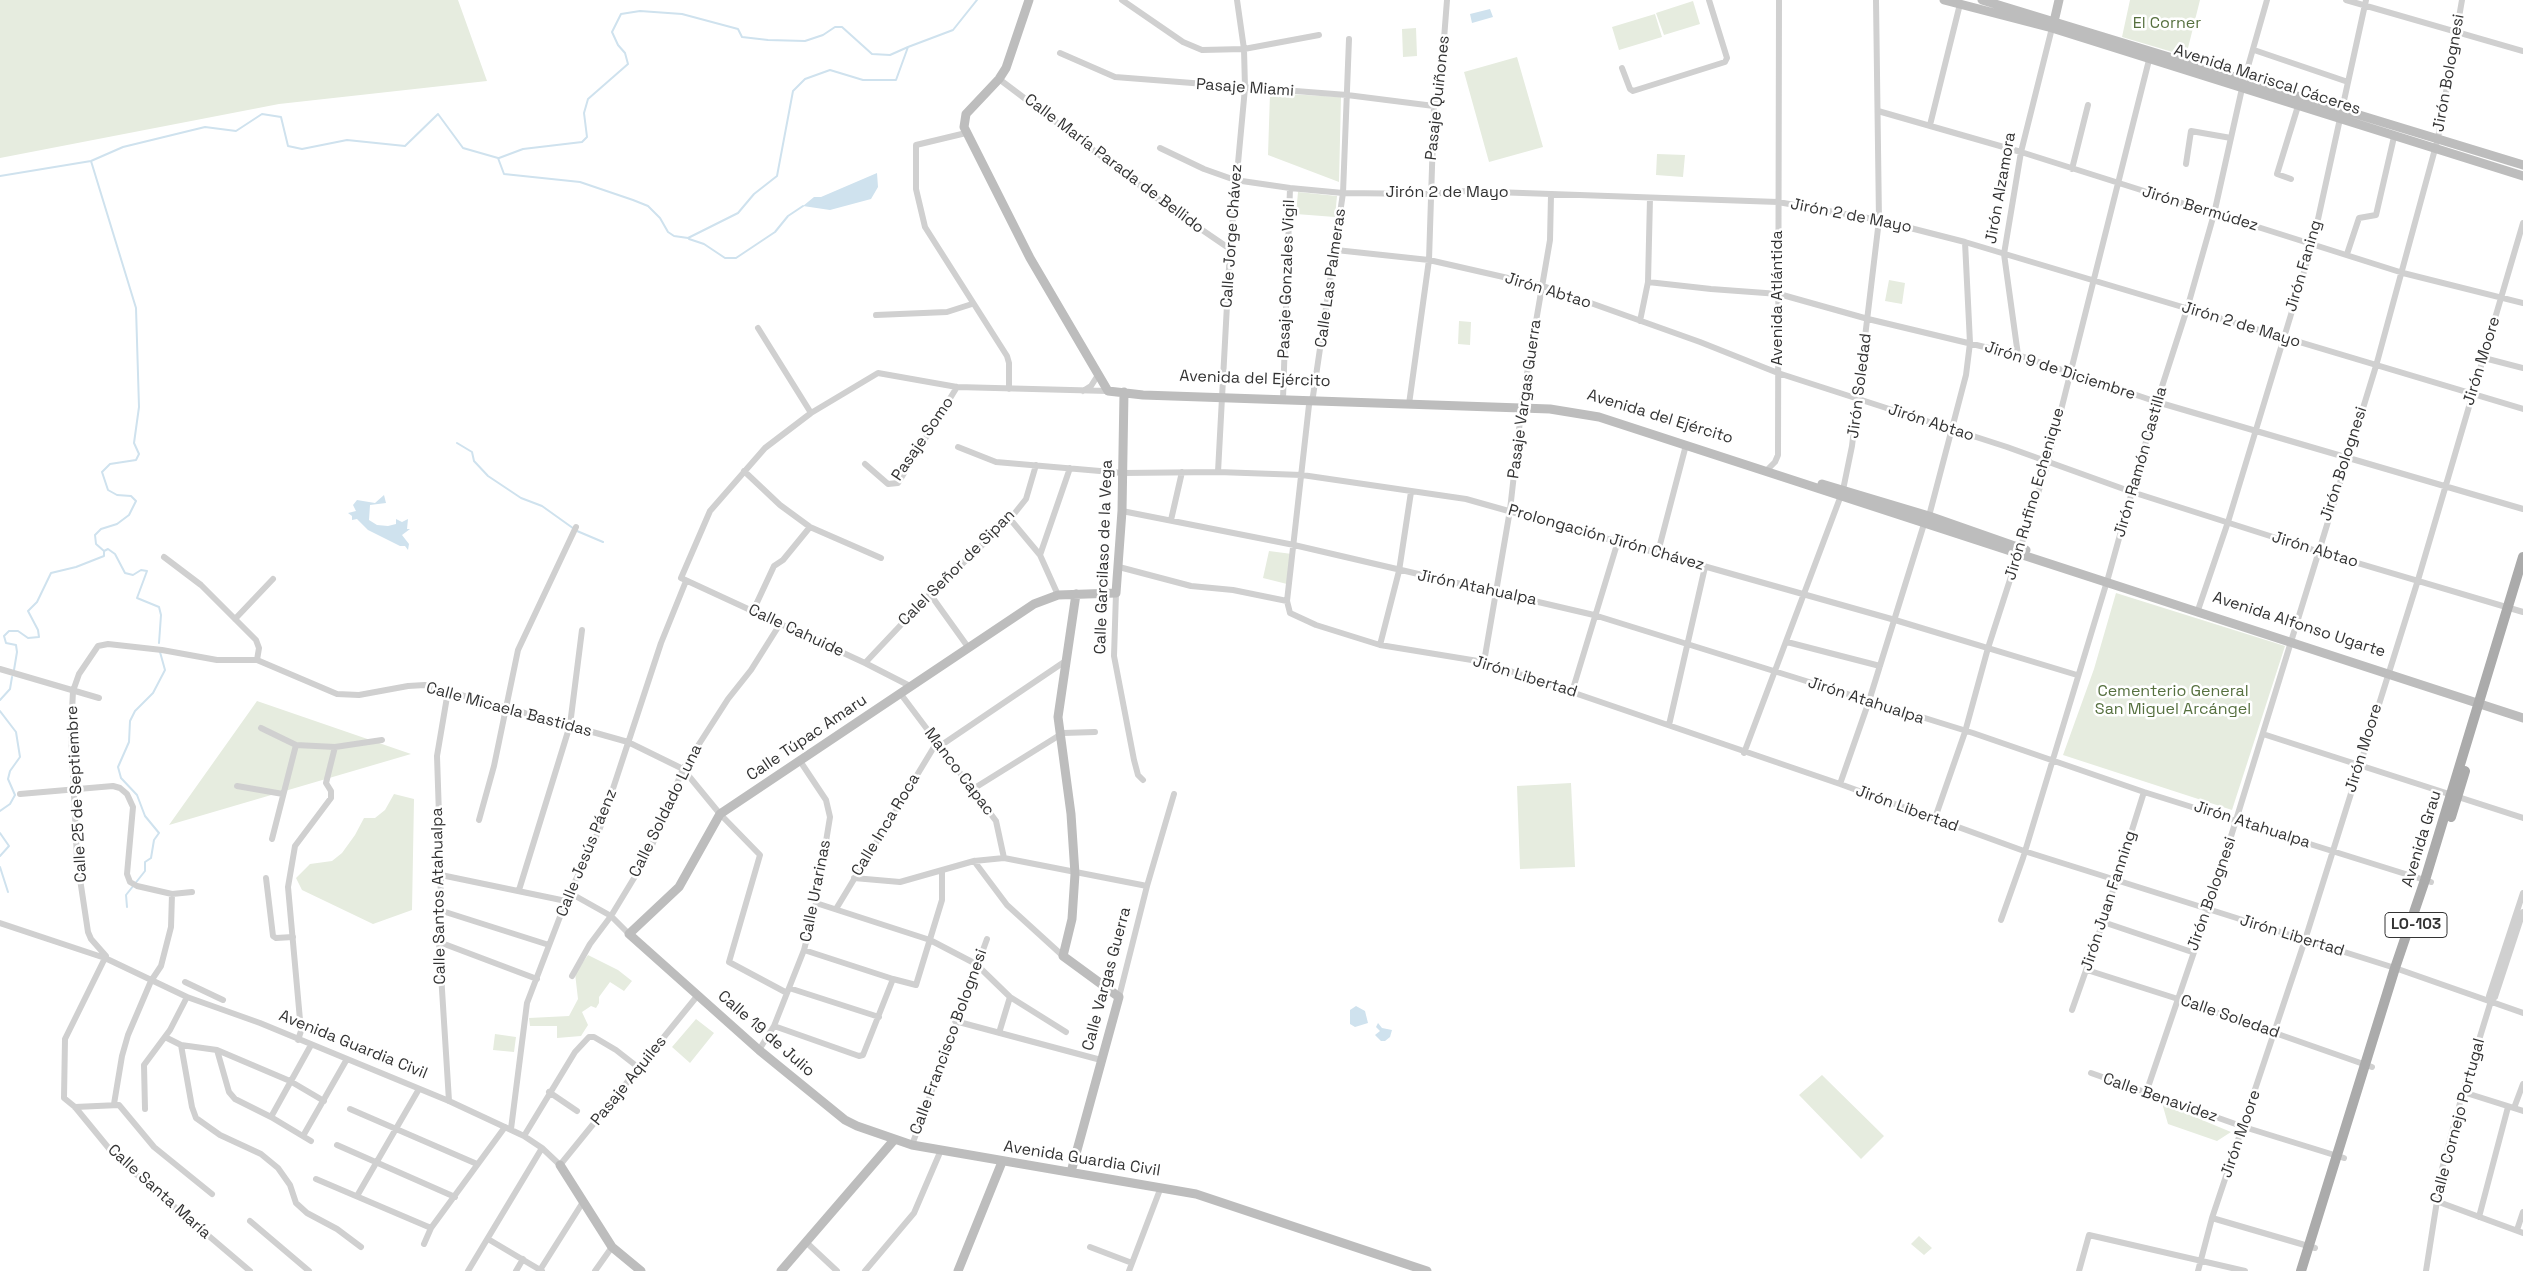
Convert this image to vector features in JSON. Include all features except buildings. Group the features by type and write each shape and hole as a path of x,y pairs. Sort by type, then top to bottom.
{"main road":[{"path":"1029,0 1011,55 999,79 964,117 966,133 1030,258 1108,391"},
{"name":"Avenida Mariscal Cáceres","path":"1944,0 2053,25"},
{"name":"Avenida Mariscal Cáceres","path":"1982,0 2053,25 2244,84 2342,109 2523,165"},
{"name":"Jirón Alzamora","path":"2053,25 2059,0"},
{"name":"Avenida Mariscal Cáceres","path":"2244,84 2298,106 2434,150 2523,176"},
{"name":"Avenida del Ejército","path":"1108,391 1588,409 2107,581"},
{"name":"Calle Garcilaso de la Vega","path":"1116,593 1122,511 1124,392"},
{"name":"Avenida del Ejército","path":"1521,406 1580,413 1686,445 1700,447"},
{"name":"Avenida Grau","path":"2515,610 2523,557"},
{"name":"Avenida Grau","path":"2307,1271 2312,1247 2398,969 2428,881 2482,704 2515,610 2523,578"},
{"name":"Avenida Alfonso Ugarte","path":"2107,581 2388,672 2468,695 2482,704 2523,718"},
{"name":"Calle Túpac Amaru","path":"720,814 1034,604 1058,595 1116,593"},
{"path":"1076,594 1058,717 1071,814 1075,874 1072,919 1063,956 1119,997"},
{"path":"629,934 679,887 720,814"},
{"name":"Calle 19 de Julio","path":"629,934 760,1050 845,1120 894,1140"},
{"name":"Calle Vargas Guerra","path":"1071,1172 1119,997"},
{"path":"782,1271 894,1140"},
{"name":"Avenida Guardia Civil","path":"894,1140 1002,1162 1161,1187 1214,1199 1426,1271"},
{"path":"958,1271 1002,1162"},
{"name":"Avenida Guardia Civil","path":"560,1165 612,1247 641,1271"},
{"name":"Avenida Grau","path":"2301,1271 2312,1247"}],"street":[{"name":"Calle Jorge Chávez","path":"1218,472 1230,249 1245,88 1244,49 1237,0"},
{"name":"Pasaje Quiñones","path":"1409,402 1429,260 1434,106 1442,65 1447,0"},
{"path":"1622,68 1630,89 1633,91 1725,62 1727,58 1709,0"},
{"name":"Avenida Atlántida","path":"1768,469 1778,455 1779,0"},
{"name":"Jirón Soledad","path":"1744,753 1788,642 1841,493 1852,446 1879,220 1876,0"},
{"name":"Jirón Ramón Castilla","path":"2001,920 2052,762 2107,581 2157,402 2187,308 2214,214 2244,84 2267,0"},
{"path":"2346,0 2365,3 2523,50"},
{"name":"Jirón Bolognesi","path":"2146,1093 2192,952 2208,911 2292,641 2317,551 2376,366 2438,138 2462,0"},
{"path":"1124,1 1191,47 1202,50 1244,49 1319,35"},
{"name":"Jirón Faning","path":"2198,611 2228,522 2254,431 2313,242 2365,3"},
{"path":"1930,125 1960,4"},
{"name":"Jirón Alzamora","path":"2018,355 2004,254 2021,152 2053,25"},
{"name":"Calle Las Palmeras","path":"1287,601 1312,398 1336,250 1343,193 1349,38"},
{"path":"2254,50 2348,82"},
{"name":"Pasaje Miami","path":"1060,54 1115,77 1347,95 1434,106"},
{"name":"Jirón Rufino Echenique","path":"1935,818 1964,732 1988,648 2048,462 2150,54"},
{"name":"Calle María Parada de Bellido","path":"999,79 1170,208 1230,249"},
{"path":"2072,169 2088,105"},
{"path":"2291,179 2277,174 2298,106"},
{"name":"Jirón Bermúdez","path":"1878,111 2021,152 2116,184 2313,242 2403,272 2523,303"},
{"path":"2186,164 2191,131 2231,138"},
{"path":"966,133 916,145 916,180 925,227 972,304 1007,356 1010,363 1009,389"},
{"path":"2347,254 2359,218 2376,215 2394,137"},
{"name":"Jirón 2 de Mayo","path":"1160,148 1204,169 1235,180 1290,188 1343,193 1430,194 1466,191 1778,202 1879,220 1965,242 2523,410"},
{"name":"Pasaje Gonzales Vigil","path":"1283,397 1290,188"},
{"name":"Pasaje Vargas Guerra","path":"1484,662 1510,510 1521,406 1550,240 1551,195"},
{"path":"1640,320 1648,282 1650,198"},
{"name":"Jirón Moore","path":"2198,1271 2212,1218 2306,940 2418,580 2444,486 2523,223"},
{"path":"1840,784 1869,702 1927,520 1966,375 1970,343 1965,242"},
{"name":"Jirón Abtao","path":"1336,250 1429,260 1543,286 1640,320 1778,373 2048,462 2132,492 2317,551 2515,610"},
{"name":"Jirón 9 de Diciembre","path":"1648,282 1711,290 1779,294 2018,355 2157,402 2523,509"},
{"path":"876,315 947,312 972,304"},
{"path":"758,328 811,413"},
{"path":"2484,358 2523,368"},
{"name":"Calle Jesús Páenz","path":"508,1128 527,1003 566,901 600,828 661,643 710,511 765,448 811,413 878,373 957,387 1108,391"},
{"path":"1082,391 1091,386 1098,375"},
{"name":"Pasaje Somo","path":"865,464 888,484 898,483 957,387"},
{"path":"1658,552 1686,445"},
{"name":"Prolongación Jirón Chávez","path":"958,447 996,462 1123,473 1218,472 1302,475 1466,499 1895,620 2077,675"},
{"name":"Calel Señor de Sipan","path":"866,663 930,594 1010,519 1026,498 1036,465"},
{"path":"1040,555 1070,468"},
{"path":"744,471 791,514 810,526 881,558"},
{"path":"1171,520 1182,472"},
{"path":"1380,645 1399,571 1411,492"},
{"name":"Jirón Atahualpa","path":"1122,511 1294,545 1594,615 1964,732 2144,792 2237,819 2428,881"},
{"path":"1010,519 1040,555 1058,595"},
{"path":"753,611 774,566 810,526"},
{"path":"479,820 518,650 576,527"},
{"path":"1572,692 1618,541"},
{"path":"164,557 201,585 256,640 258,648 257,660"},
{"path":"1119,567 1191,586 1287,601"},
{"path":"1669,725 1704,567"},
{"path":"235,619 273,579"},
{"name":"Calle Cahuide","path":"684,580 866,663 910,686"},
{"name":"Calle Garcilaso de la Vega","path":"1116,593 1114,656 1134,760 1138,775 1143,780"},
{"path":"930,594 968,648"},
{"name":"Jirón Libertad","path":"1287,601 1290,613 1316,625 1380,645 1484,662 1669,725 1744,753 1840,784 2024,851 2116,882 2398,969 2523,1013"},
{"name":"Calle Soldado Luna","path":"572,976 590,944 611,916 648,855 683,769 728,699 752,670 780,624"},
{"path":"519,890 570,725 582,630"},
{"path":"1788,642 1880,666"},
{"name":"Calle Micaela Bastidas","path":"98,646 108,644 162,650 217,660 257,660 337,694 359,695 408,686 426,685 628,742 683,769 720,814 760,855 729,962 788,990"},
{"name":"Calle 25 de Septiembre","path":"98,646 79,674 73,691 71,731 77,859 88,932 105,953 105,958"},
{"name":"Calle Inca Roca","path":"836,909 939,744 1068,659"},
{"path":"0,669 99,698"},
{"name":"Calle Santos Atahualpa","path":"448,691 437,756 441,874 438,942 449,1101"},
{"name":"Manco Capac","path":"900,693 996,821 1004,858"},
{"path":"261,728 296,744 335,747 382,740"},
{"path":"973,789 1060,735 1095,732"},
{"path":"2263,734 2455,794 2523,818"},
{"path":"272,839 296,744"},
{"path":"298,1040 301,1031 288,887 295,846 331,798 331,791 326,783 335,747"},
{"name":"Calle Urarinas","path":"760,1050 774,1026 804,950 816,903 830,817 826,800 800,761"},
{"path":"20,794 113,786 120,788 127,794 133,807 127,874 134,885 172,894 192,892"},
{"path":"237,786 284,794"},
{"name":"Jirón Juan Fanning","path":"2072,1010 2104,922 2144,792"},
{"name":"Calle Vargas Guerra","path":"1119,997 1147,886 1174,794"},
{"path":"854,878 900,882 942,872 974,861 1004,858 1075,874 1147,886"},
{"path":"974,861 1007,905 1063,956"},
{"path":"804,950 916,985 942,900 942,872"},
{"path":"441,874 566,901"},
{"path":"266,878 273,936 276,938 294,937"},
{"path":"570,893 611,916 629,934"},
{"name":"Calle Cornejo Portugal","path":"2426,1271 2436,1201 2463,1092 2491,1001 2489,996 2522,909 2523,893"},
{"path":"114,1104 122,1056 150,981 161,966 171,927 172,894"},
{"path":"816,903 930,940 976,964 1010,997 1066,1032"},
{"path":"439,910 549,945"},
{"path":"2104,922 2192,952"},
{"name":"Avenida Guardia Civil","path":"0,923 105,958 187,997 449,1101 524,1136 542,1148 560,1165"},
{"name":"Calle Francisco Bolognesi","path":"912,1145 955,1021 987,939"},
{"path":"438,942 537,979"},
{"path":"105,958 65,1039 64,1098 75,1107 114,1104 126,1111 154,1147 212,1194"},
{"name":"Calle Soledad","path":"2086,970 2276,1032 2369,1066"},
{"path":"774,1026 859,1056 865,1053 893,979"},
{"path":"185,982 223,1000"},
{"path":"788,990 879,1017"},
{"name":"Pasaje Aquiles","path":"560,1165 698,995"},
{"path":"145,1109 144,1065 165,1037 187,997"},
{"path":"999,1033 1010,997"},
{"path":"955,1021 1101,1060"},
{"path":"165,1037 181,1045 217,1050 290,1081 324,1100"},
{"path":"524,1136 575,1052 589,1037 594,1037 616,1050 639,1068"},
{"path":"181,1045 192,1107 196,1118 220,1135 266,1159 278,1168 290,1185 296,1203 307,1213 337,1229 361,1247"},
{"path":"271,1117 311,1045"},
{"path":"217,1050 229,1092 235,1099 271,1117 311,1141"},
{"path":"303,1136 347,1059"},
{"name":"Calle Benavidez","path":"2091,1073 2244,1127 2341,1157"},
{"path":"2479,1217 2511,1108 2523,1084"},
{"path":"357,1196 419,1089"},
{"path":"550,1092 577,1111"},
{"path":"2463,1092 2523,1111"},
{"name":"Calle Santa María","path":"75,1107 116,1157 250,1271"},
{"path":"350,1109 477,1164"},
{"path":"424,1244 431,1228 477,1164 508,1128"},
{"path":"337,1145 454,1197"},
{"path":"468,1271 542,1148"},
{"path":"865,1271 914,1213 941,1150"},
{"path":"316,1179 431,1228"},
{"path":"1128,1271 1161,1187"},
{"path":"2436,1201 2520,1232 2523,1212"},
{"path":"488,1239 541,1270 583,1202"},
{"path":"2212,1218 2312,1247"},
{"path":"250,1221 310,1271"},
{"path":"2079,1271 2089,1235 2245,1271"},
{"path":"807,1243 837,1271"},
{"path":"595,1271 612,1247"},
{"path":"1090,1247 1132,1263"},
{"path":"516,1271 524,1259"}],"green space":[{"path":"0,0 458,0 487,81 279,104 0,158"},
{"name":"El Corner","path":"2130,0 2200,0 2186,56 2122,37"},
{"path":"1693,1 1700,24 1664,35 1656,13"},
{"path":"1655,14 1662,37 1619,50 1612,27"},
{"path":"1416,28 1417,56 1403,57 1402,29"},
{"path":"1517,57 1543,147 1489,162 1464,72"},
{"path":"1270,93 1341,97 1339,182 1268,155"},
{"path":"1657,154 1685,155 1683,177 1656,175"},
{"path":"1298,192 1337,196 1335,217 1296,214"},
{"path":"1889,280 1905,283 1902,304 1885,301"},
{"path":"1459,321 1471,322 1470,345 1458,344"},
{"path":"1269,551 1292,554 1287,584 1263,578"},
{"name":"Cementerio General San Miguel Arcángel","path":"2116,593 2285,646 2232,810 2063,755 2094,669"},
{"path":"257,701 411,754 169,825"},
{"path":"1571,783 1575,867 1520,869 1517,786"},
{"path":"394,794 414,799 412,910 373,924 302,890 296,878 310,864 332,861 342,853 364,818 375,818 385,810"},
{"path":"588,955 618,970 632,981 624,991 610,982 599,997 599,1003 596,1008 591,1006 582,1012 588,1025 581,1036 557,1038 557,1026 530,1026 529,1018 569,1016 578,999 575,973"},
{"path":"696,1019 714,1033 690,1063 672,1047"},
{"path":"495,1034 516,1037 514,1052 493,1050"},
{"path":"1822,1075 1884,1136 1861,1159 1799,1095"},
{"path":"2162,1103 2231,1132 2217,1141 2168,1124"},
{"path":"1919,1236 1932,1248 1924,1255 1911,1244"}],"water":[{"path":"1490,9 1493,17 1472,23 1470,14"},
{"path":"877,173 878,187 871,199 830,210 803,206 814,197 821,197"},
{"path":"384,495 386,503 370,505 369,520 377,525 388,526 396,524 396,519 402,522 408,519 407,529 410,529 402,535 409,544 408,550 405,546 400,546 368,530 357,519 352,520 352,516 348,513 356,511 353,505 357,500 375,503"},
{"path":"1356,1006 1365,1011 1368,1023 1355,1027 1350,1024 1350,1010"},
{"path":"1378,1023 1382,1028 1392,1030 1390,1037 1385,1041 1381,1041 1375,1035 1380,1031 1376,1027"}],"waterway":[{"path":"0,176 91,161 123,147 205,127 236,131 262,114 281,117 288,146 302,149 347,140 405,146 438,114 463,148 498,158 504,174 580,182 633,200 648,206 660,218 668,232 674,236 688,238 738,213 754,194 777,176 793,91 805,79 830,70 863,80 896,80 908,47 953,30 977,0"},
{"path":"499,158 523,149 582,142 587,137 584,113 588,99 628,64 625,53 618,45 612,32 621,14 640,11 682,14 738,29 742,37 768,40 805,41 823,35 835,27 842,27 872,54 890,55 908,47"},
{"path":"14,670 17,652 16,645 6,643 4,636 9,631 18,631 28,638 39,637 38,630 28,611 37,602 51,573 76,567 104,556 104,551 96,544 95,535 101,529 117,524 129,515 136,501 131,496 117,495 108,490 102,472 110,464 136,460 139,454 134,443 139,407 136,308 91,161"},
{"path":"689,239 704,244 725,258 736,258 775,232 788,216 803,206"},
{"path":"457,443 472,452 474,461 488,476 521,498 542,506 577,531 603,542"},
{"path":"104,551 108,549 115,554 125,573 133,575 141,570 147,571 137,598 159,607 161,615 159,643"},
{"path":"127,907 126,895 145,871 145,862 151,858 154,840 159,833 145,816 137,795 121,778 118,767 129,742 130,721 135,711 153,693 165,670 160,652"},
{"path":"0,700 10,689 12,677"},
{"path":"0,711 16,732 20,757 10,771 8,779 15,795 10,804 0,811"},
{"path":"0,833 9,846 0,856"},
{"path":"0,867 8,892"}]}
